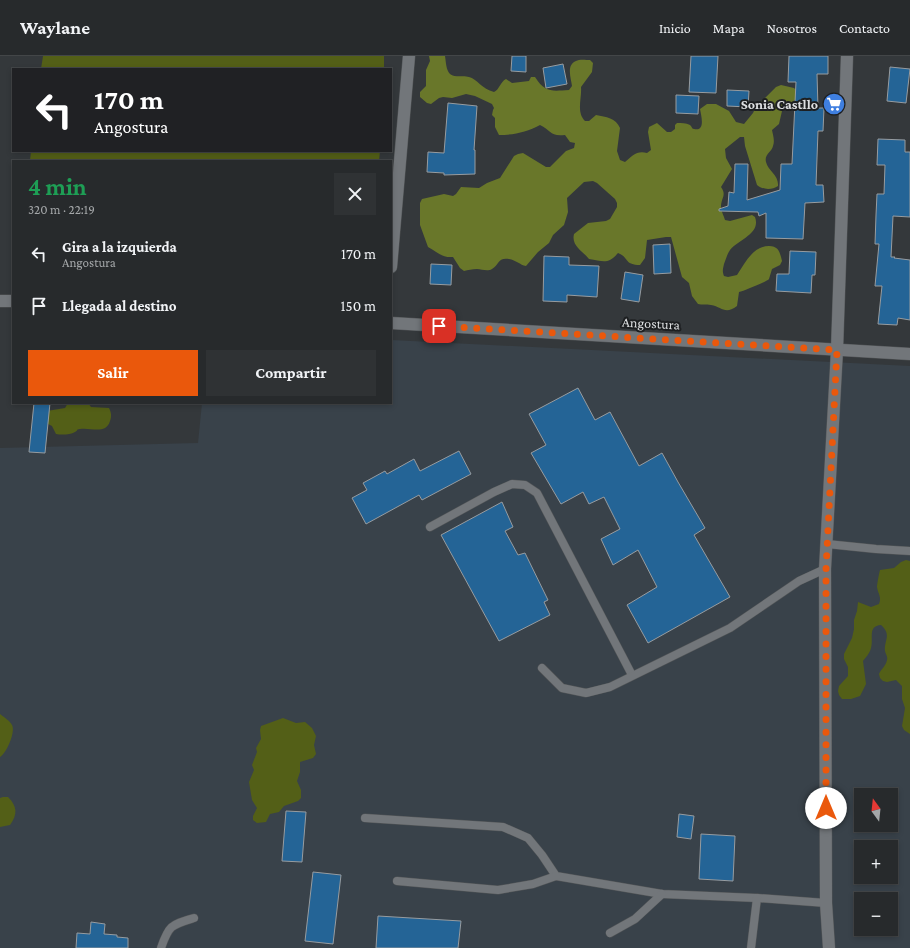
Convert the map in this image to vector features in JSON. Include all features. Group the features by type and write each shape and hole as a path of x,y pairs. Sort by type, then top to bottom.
{"street":[{"path":"392,255 409,56"},
{"path":"828,948 826,903 826,569 837,350 847,56"},
{"path":"0,301 12,302"},
{"name":"Angostura","path":"392,323 910,354"}],"lane":[{"path":"430,527 494,492 512,484 525,485 536,493 632,675"},
{"path":"827,544 876,549 910,550"},
{"path":"542,668 562,688 586,693 610,687 730,628 799,581 826,569"},
{"path":"365,818 503,827 528,838 556,876"},
{"path":"397,881 498,890 533,884 556,876 662,894 757,898 826,903"},
{"path":"610,933 635,919 662,894"},
{"path":"751,948 757,898"},
{"path":"161,948 165,936 173,925 194,918"}],"shaded area":[{"path":"392,340 910,366 910,948 0,948 0,448 198,443 202,404 392,404"}],"green space":[{"path":"43,56 384,56 384,68 41,68"},
{"path":"429,56 445,56 447,68 450,74 454,76 467,76 472,78 486,89 494,92 506,79 512,83 529,81 531,77 535,77 542,86 549,90 569,90 572,86 570,72 571,65 577,60 590,60 593,63 592,72 581,87 580,109 582,117 585,121 589,121 596,115 603,116 616,122 620,128 617,151 620,160 625,162 635,154 640,152 647,153 651,150 648,132 649,127 657,123 667,132 671,132 675,129 675,125 677,123 687,124 693,129 698,129 700,128 702,122 700,109 707,104 716,104 729,111 736,122 744,124 753,113 757,105 776,87 781,85 794,88 797,91 796,99 782,111 779,124 772,130 774,144 766,157 767,165 777,179 778,186 768,189 757,185 745,146 744,137 740,137 725,149 726,158 732,169 721,187 724,194 721,209 725,220 730,221 752,215 755,217 756,223 752,232 734,246 729,252 723,267 724,276 728,277 737,275 750,256 758,249 763,247 772,246 777,249 780,253 782,261 780,265 772,269 768,280 739,292 737,306 733,309 724,310 711,305 698,304 692,296 689,283 682,277 671,237 647,240 645,258 640,265 631,264 618,253 608,261 589,259 574,242 574,234 588,223 606,221 610,219 617,207 615,199 593,181 584,182 567,198 568,212 564,225 553,235 549,243 538,252 526,266 511,260 503,259 490,270 475,269 464,271 460,268 453,257 443,256 428,247 420,225 420,203 422,199 444,194 453,196 461,187 479,188 500,178 514,156 518,154 523,153 546,167 550,167 566,151 574,148 575,143 570,142 565,135 553,134 540,125 520,133 499,135 495,127 495,118 492,115 494,108 492,104 475,96 466,94 452,98 443,97 431,104 427,103 420,97 420,92 426,86 426,70 430,61"},
{"path":"31,152 380,152 379,160 30,160"},
{"path":"67,404 89,404 91,407 109,408 111,419 105,428 97,430 80,429 71,434 56,434 52,426 44,422 47,411 65,408"},
{"path":"906,560 910,561 910,734 904,730 902,726 905,708 902,699 902,686 896,680 887,682 880,678 879,674 886,664 887,659 885,647 887,635 881,625 872,630 872,644 868,655 863,661 866,684 860,696 851,699 842,699 838,691 839,686 848,676 848,667 844,659 844,654 852,638 858,602 871,607 879,604 880,597 877,587 880,570 894,568"},
{"path":"0,714 10,722 13,728 13,733 5,752 0,757"},
{"path":"283,718 296,723 305,722 312,728 316,736 314,745 316,754 313,758 300,762 300,772 297,781 301,790 301,798 298,801 284,806 279,812 270,814 266,822 257,823 253,820 253,816 257,808 252,800 249,782 254,770 252,765 257,752 256,748 261,739 260,730 261,726"},
{"path":"8,797 11,800 15,807 15,814 10,825 0,827 0,798"}],"building":[{"path":"512,56 526,56 526,72 511,71"},
{"path":"691,56 718,56 716,93 689,92"},
{"path":"789,56 828,56 828,74 817,74 818,108 824,108 823,131 818,131 816,185 823,185 824,202 805,203 803,239 766,238 766,213 759,216 758,212 719,211 719,209 728,206 729,192 734,193 735,164 748,164 747,200 780,190 781,164 792,164 796,82 788,82"},
{"path":"563,64 567,84 546,88 543,68"},
{"path":"890,67 910,69 906,103 887,101"},
{"path":"727,90 749,91 748,107 727,106"},
{"path":"676,95 699,96 698,114 676,113"},
{"path":"448,103 477,106 474,150 475,174 444,175 444,173 427,172 428,152 444,153"},
{"path":"878,139 905,140 905,152 910,152 910,217 893,216 891,257 910,260 910,320 898,318 897,325 878,324 882,286 875,286 879,244 875,244 876,215 877,194 884,194 885,165 877,165"},
{"path":"670,244 671,273 654,274 653,245"},
{"path":"790,251 816,252 815,275 812,275 811,293 776,291 777,274 789,274"},
{"path":"544,256 569,257 569,265 599,266 597,297 567,295 567,302 543,301"},
{"path":"431,264 452,265 451,285 430,284"},
{"path":"625,272 643,275 639,302 621,299"},
{"path":"578,388 595,420 610,412 639,466 662,453 705,528 694,535 730,597 648,643 627,605 657,587 638,550 613,565 601,539 620,529 604,497 589,504 583,492 561,504 531,453 546,445 529,414"},
{"path":"34,404 50,404 45,453 29,452"},
{"path":"459,451 471,474 422,500 419,495 366,524 352,498 367,490 363,483 385,471 387,474 414,459 420,471"},
{"path":"502,502 513,527 505,531 518,555 525,553 548,600 544,602 550,615 499,641 441,535"},
{"path":"286,811 306,812 302,862 282,861"},
{"path":"679,814 694,816 691,839 677,837"},
{"path":"701,834 735,836 733,881 699,879"},
{"path":"313,872 341,875 333,944 305,941"},
{"path":"378,916 461,921 458,948 376,948"},
{"path":"91,922 105,924 104,934 128,938 128,948 76,948 77,933 90,934"}],"place":[{"name":"Sonia Castllo","path":"834,104"}],"route":[{"path":"439,326 837,350 826,569 826,808"}]}
